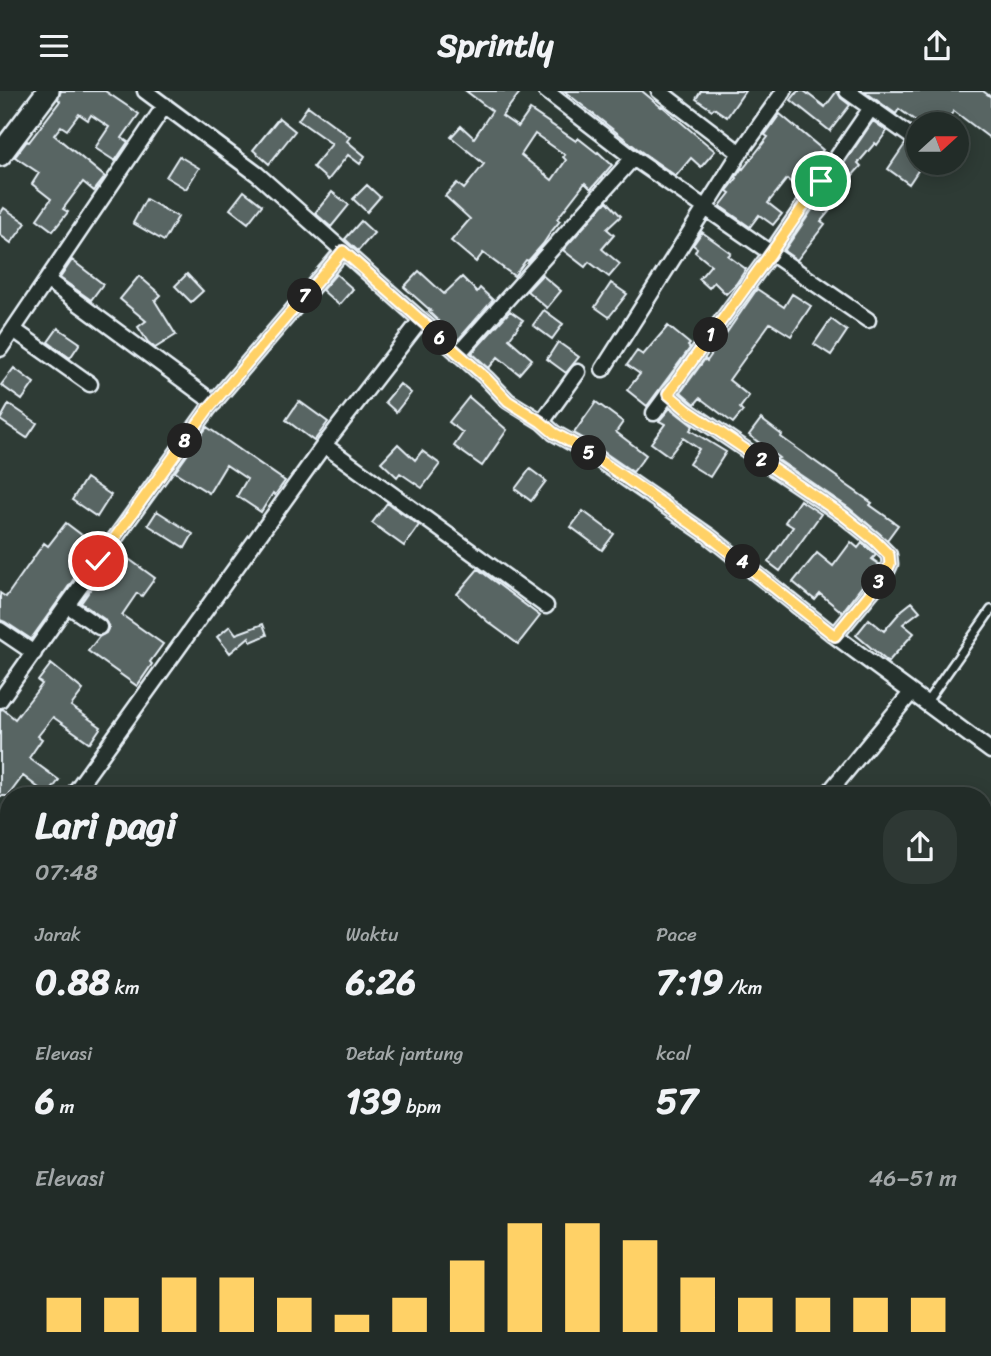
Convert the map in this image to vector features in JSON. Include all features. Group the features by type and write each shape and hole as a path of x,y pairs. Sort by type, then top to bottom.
{"main road":[{"path":"0,155 48,91"}],"street":[{"path":"145,91 257,174 487,379 508,401 709,536 835,636 991,751"},
{"path":"546,91 633,158 868,320"},
{"path":"659,91 740,153"},
{"path":"603,369 740,153 784,91"},
{"path":"847,91 906,133"},
{"path":"0,349 165,105"},
{"path":"654,413 771,253 871,109"},
{"path":"458,354 633,158"},
{"path":"0,700 214,403 343,251"},
{"path":"47,280 214,403"},
{"path":"78,787 324,445 420,321"},
{"path":"14,330 90,384"},
{"path":"541,422 578,372"},
{"path":"668,394 687,410 844,516 889,555 890,564 885,575 835,636"},
{"path":"324,445 547,606"},
{"path":"66,605 99,627"},
{"path":"0,630 34,653"},
{"path":"833,787 911,693"}],"lane":[{"path":"926,703 991,610"}],"building":[{"path":"61,91 105,91 139,114 122,138 128,142 115,161 95,148 109,127 91,115 88,120 79,114 67,130 61,126 54,135 105,177 94,191 83,182 63,209 68,212 53,231 37,219 51,199 32,184 39,173 15,157 60,101 58,99"},
{"path":"466,91 521,91 502,116 518,127 530,110 576,141 578,138 612,165 591,189 585,183 557,219 560,221 543,244 514,276 483,253 476,262 451,241 470,219 445,196 457,183 464,189 484,164 451,137 461,126 474,138 492,111","holes":["535,134 565,155 563,157 566,160 552,180 521,155"]},
{"path":"564,91 642,91 715,151 701,167 691,158 676,176"},
{"path":"701,91 745,91 727,117 696,99"},
{"path":"798,91 804,91 825,107 837,91 850,105 830,131 791,100"},
{"path":"864,91 983,91 991,97 991,139 970,123 970,112 906,114 899,109 896,114"},
{"path":"308,106 350,137 347,141 365,156 360,164 348,155 328,180 313,167 332,144 298,120"},
{"path":"780,114 823,150 794,185 787,179 768,203 782,214 773,225 759,215 750,227 720,206 730,193 727,191 742,168 768,137 765,135"},
{"path":"279,118 295,131 269,164 253,150"},
{"path":"873,121 887,131 858,163 861,166 833,197 838,201 821,221 825,224 797,260 784,251"},
{"path":"906,145 906,175 915,175 909,184 888,169"},
{"path":"179,156 199,168 186,189 166,177"},
{"path":"367,185 380,197 367,212 353,199"},
{"path":"244,191 262,205 248,223 230,209"},
{"path":"332,192 349,205 331,227 315,213"},
{"path":"146,199 178,217 164,241 133,223"},
{"path":"607,201 621,216 607,229 614,235 602,249 620,264 609,277 589,262 585,267 563,250"},
{"path":"4,208 26,223 11,243 0,235 0,214"},
{"path":"361,221 374,233 358,251 345,239"},
{"path":"702,232 731,253 728,256 746,269 726,294 714,282 709,288 699,279 711,265 695,252 697,248 693,245"},
{"path":"72,260 103,284 91,300 60,278"},
{"path":"419,271 444,294 462,277 477,292 480,288 493,300 458,340 404,287"},
{"path":"187,274 203,291 191,302 175,286"},
{"path":"336,274 353,289 339,305 322,290"},
{"path":"542,275 561,291 547,308 527,291"},
{"path":"139,276 161,295 155,301 176,335 155,348 138,327 146,321 120,299"},
{"path":"611,283 627,294 609,317 595,307"},
{"path":"757,289 784,307 792,294 811,306 791,336 770,323 729,380 749,396 740,408 743,411 733,423 700,398 695,404 681,392 705,359 707,361"},
{"path":"544,310 563,324 552,339 533,325"},
{"path":"510,311 523,320 509,339 532,359 519,374 498,357 489,368 472,353"},
{"path":"831,319 847,331 831,355 814,344"},
{"path":"668,326 690,344 690,348 647,406 627,390 640,374 627,365 637,351 643,355"},
{"path":"58,328 80,343 70,358 48,342"},
{"path":"558,342 579,357 566,373 547,359"},
{"path":"14,368 34,383 22,400 1,385"},
{"path":"400,384 411,393 396,412 385,402"},
{"path":"469,397 507,430 482,466 454,446 463,433 449,422"},
{"path":"299,401 328,422 314,441 286,420"},
{"path":"596,402 623,422 616,432 646,455 633,472 574,433"},
{"path":"9,404 37,423 27,438 0,420"},
{"path":"670,408 693,426 690,430 726,452 710,477 689,464 699,449 683,438 669,456 651,443 665,424 659,421"},
{"path":"761,419 898,525 887,540 849,508 777,459 779,458 749,435"},
{"path":"207,427 285,481 275,495 273,493 261,512 237,496 247,479 226,465 209,493 175,472"},
{"path":"398,444 415,460 422,451 440,464 422,488 400,473 397,477 381,462"},
{"path":"530,469 546,481 531,501 515,489"},
{"path":"86,478 111,495 97,517 72,500"},
{"path":"800,500 821,514 780,571 768,562 793,527 785,522"},
{"path":"387,503 419,525 404,546 372,523"},
{"path":"157,511 193,534 185,548 148,525"},
{"path":"583,511 614,534 602,550 571,527"},
{"path":"66,523 91,542 74,564 81,569 31,639 0,620 0,593 6,597 44,543 48,546"},
{"path":"851,542 858,548 862,543 876,555 872,559 879,564 842,612 820,594 815,600 793,582 817,553 833,566"},
{"path":"126,557 155,578 142,596 137,593 122,615 163,644 137,686 88,651 109,627 104,619 81,603 100,576 108,581"},
{"path":"478,569 540,616 518,644 457,594"},
{"path":"912,602 920,611 903,624 914,633 888,662 856,635 869,619 884,631"},
{"path":"263,624 267,635 251,642 249,637 230,653 217,637 230,626 236,634"},
{"path":"51,664 83,690 71,706 101,727 90,743 53,717 38,736 42,739 29,758 59,780 54,787 37,787 23,776 15,787 0,787 0,710 3,709 15,719 42,684 38,681"}],"route":[{"path":"98,561 209,408 343,251 487,379 508,401 709,536 835,636 885,575 890,564 889,555 844,516 687,410 668,394 821,181"}]}
